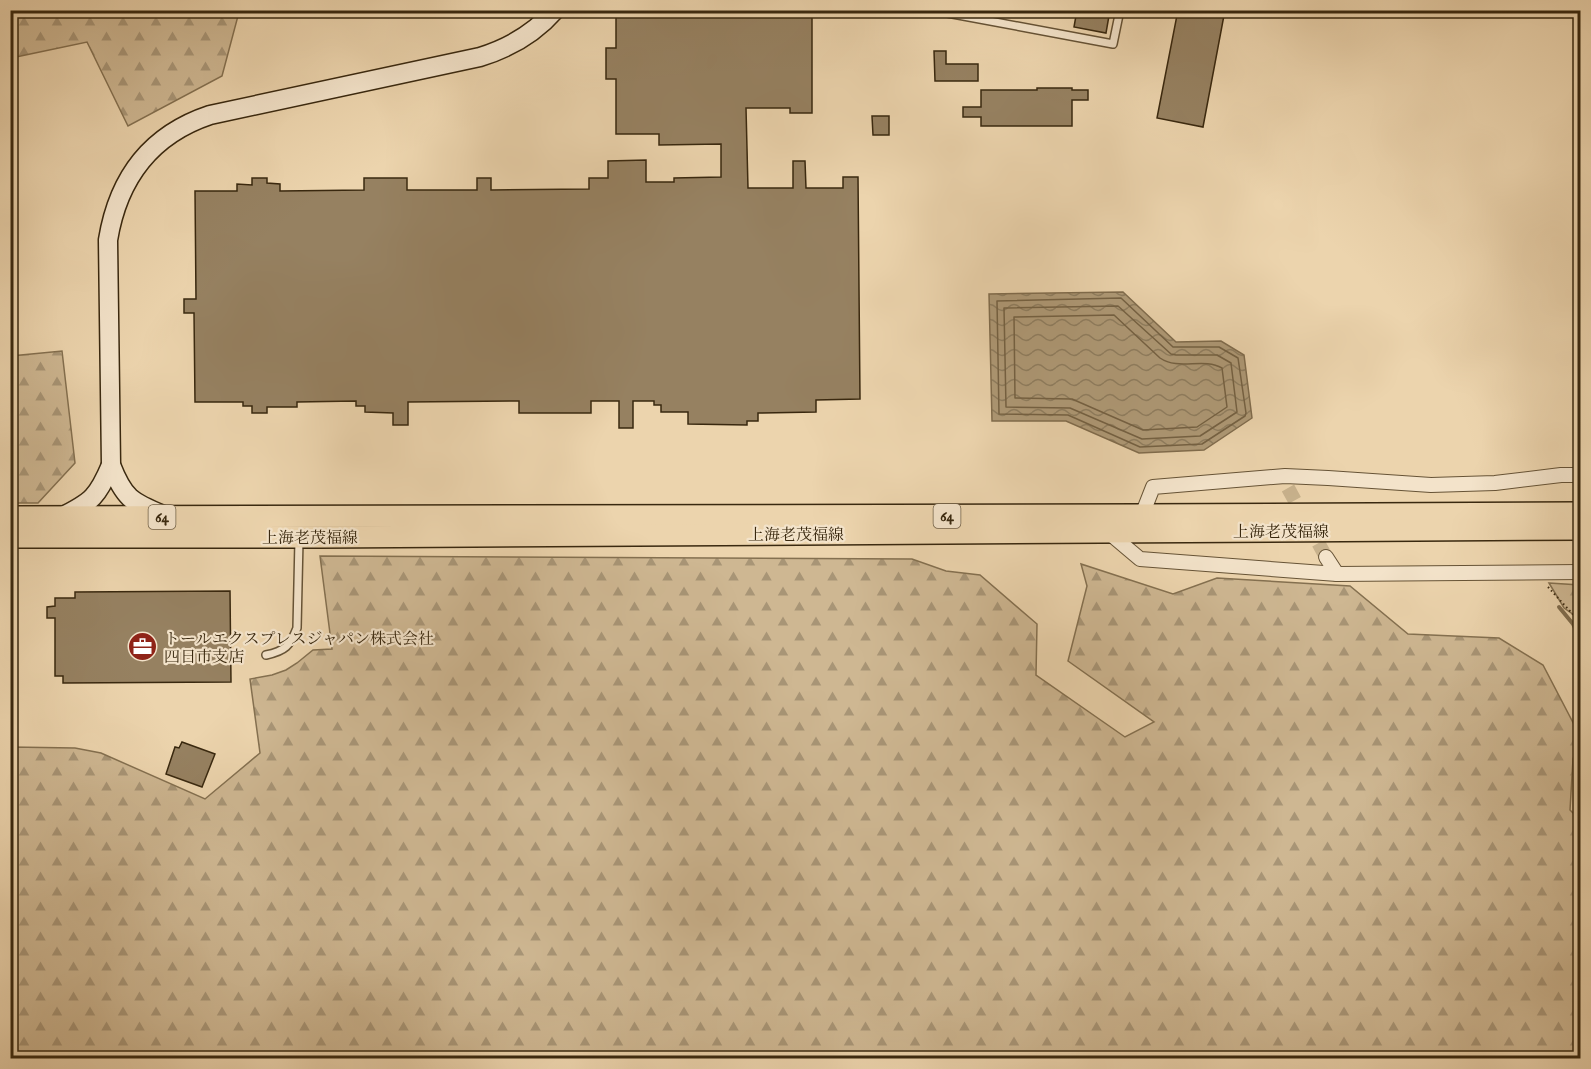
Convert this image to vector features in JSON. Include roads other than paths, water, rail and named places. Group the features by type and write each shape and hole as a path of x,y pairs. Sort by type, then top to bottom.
{"main road":[{"name":"上海老茂福線","path":"10,517 1581,513"},
{"name":"上海老茂福線","path":"10,537 1581,529"}],"street":[{"path":"171,517 137,504 128,497 111,465 108,240 114,210 140,162 149,151 180,127 210,115 480,57 501,50 524,38 555,10"},
{"path":"60,517 77,510 97,494 111,465"},
{"path":"1142,515 1153,487 1286,482 1328,478 1431,485 1495,483 1561,475 1581,475"},
{"path":"1108,532 1140,559 1337,574 1581,572"},
{"path":"1326,557 1337,574"}],"lane":[{"path":"930,10 962,14 1113,44 1120,10"},
{"path":"266,655 280,652 291,642 297,628 299,537"}],"water":[{"path":"1123,292 1176,342 1221,341 1244,355 1252,418 1204,450 1139,453 1066,421 992,421 989,294"}],"waterway":[{"path":"1559,607 1573,624 1580,639"}],"tunnel":[{"path":"1288,488 1326,557"}],"place":[{"name":"トールエクスプレスジャパン株式会社 四日市支店","path":"143,647"}]}
